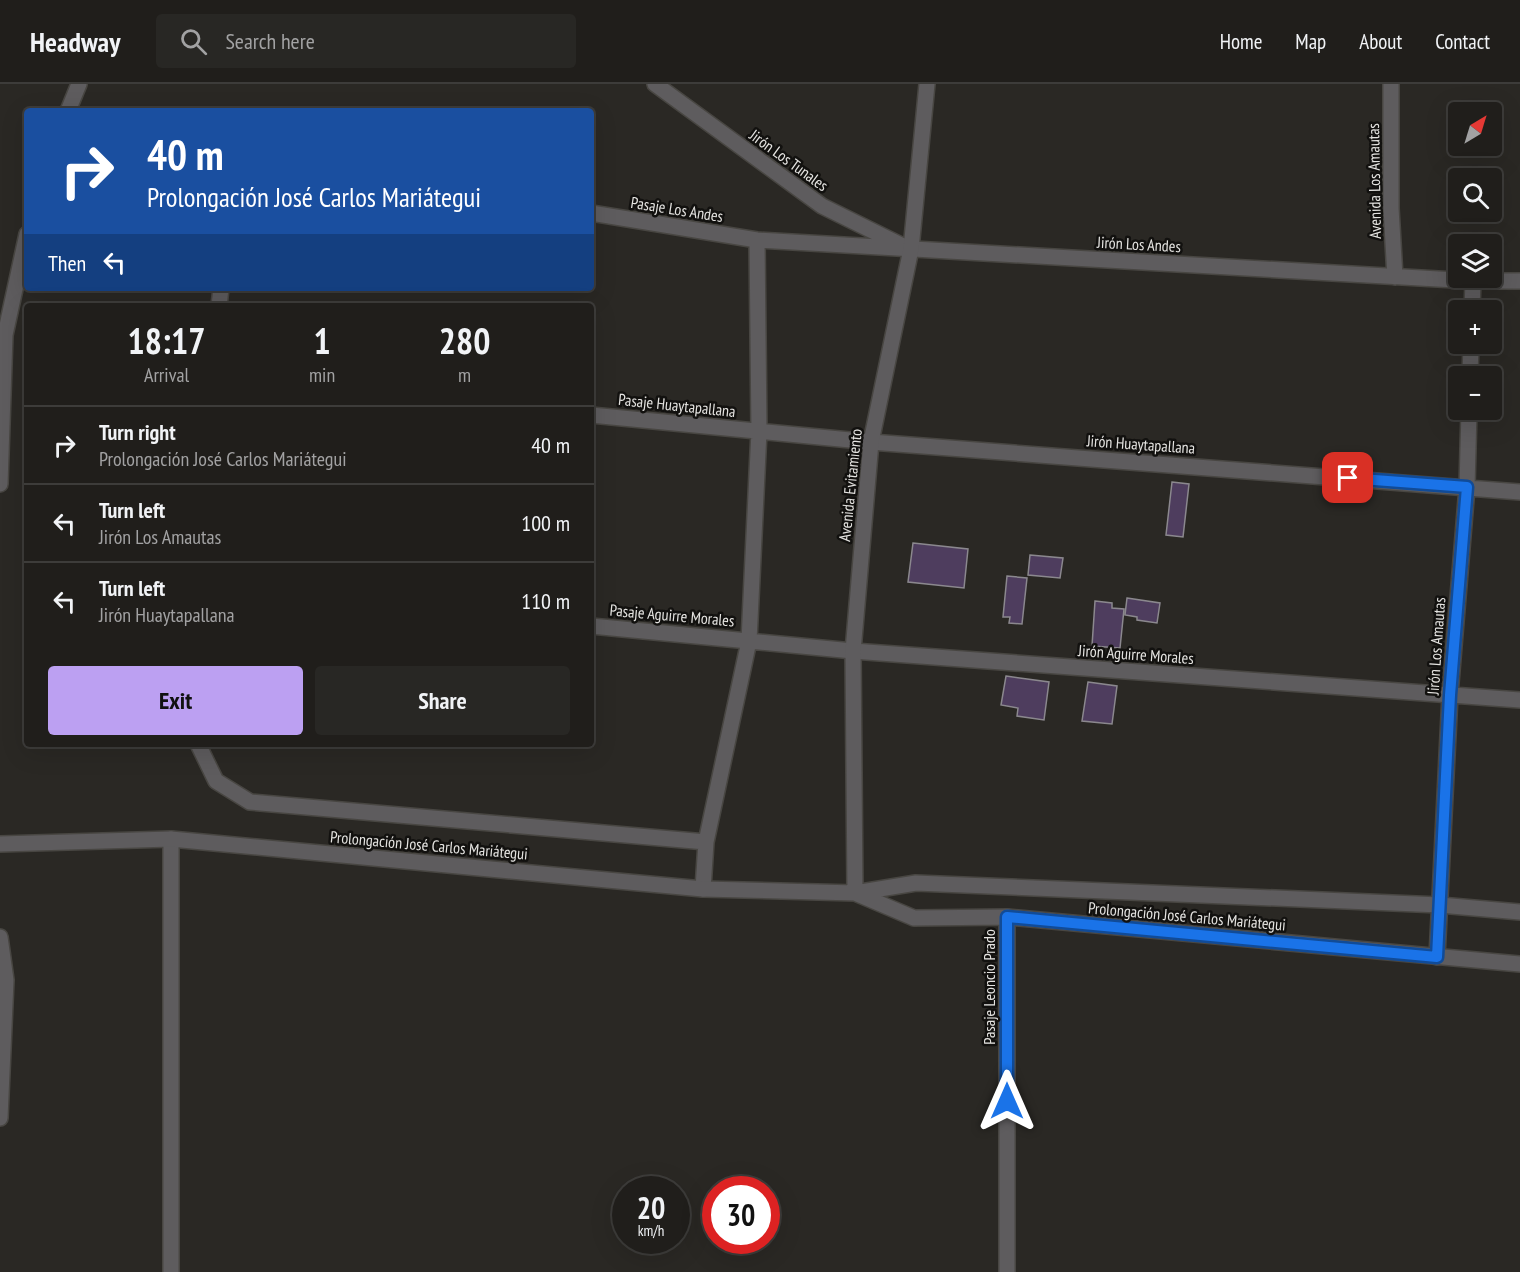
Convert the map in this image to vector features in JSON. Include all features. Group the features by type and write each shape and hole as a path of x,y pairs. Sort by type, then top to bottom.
{"street":[{"path":"69,108 79,84"},
{"name":"Jirón Los Tunales","path":"655,84 822,206 911,249"},
{"name":"Avenida Evitamiento","path":"855,893 853,651 871,442 911,249 927,84"},
{"name":"Avenida Los Amautas","path":"1391,84 1395,276"},
{"name":"Pasaje Los Andes","path":"594,213 757,240"},
{"path":"703,889 706,842 749,641 759,431 757,240"},
{"name":"Jirón Los Andes","path":"757,240 1448,279"},
{"path":"0,484 5,335 24,248"},
{"name":"Jirón Los Andes","path":"1502,281 1520,281"},
{"name":"Pasaje Huaytapallana","path":"594,415 759,431"},
{"name":"Jirón Los Amautas","path":"1437,957 1450,695 1467,487 1469,420"},
{"name":"Jirón Huaytapallana","path":"759,431 871,442 1520,492"},
{"name":"Pasaje Aguirre Morales","path":"594,626 749,641"},
{"name":"Jirón Aguirre Morales","path":"749,641 853,651 1520,700"},
{"name":"Prolongación José Carlos Mariátegui","path":"199,747 216,781 250,802 706,842"},
{"path":"171,839 171,1272"},
{"name":"Prolongación José Carlos Mariátegui","path":"0,844 171,839 703,889 855,893 916,883 1440,905 1520,912"},
{"name":"Prolongación José Carlos Mariátegui","path":"855,893 914,918 1007,917 1520,964"},
{"name":"Pasaje Leoncio Prado","path":"1007,917 1007,1272"},
{"path":"0,937 6,980 0,1118"}],"building":[{"path":"1172,482 1189,484 1183,537 1166,535"},
{"path":"913,543 968,549 964,588 908,582"},
{"path":"1030,555 1063,558 1060,578 1028,575"},
{"path":"1007,576 1027,578 1022,624 1009,623 1010,617 1003,617"},
{"path":"1127,598 1160,603 1157,623 1137,620 1137,617 1125,615"},
{"path":"1095,601 1112,603 1112,608 1124,609 1120,648 1092,646"},
{"path":"1006,676 1049,682 1044,720 1017,716 1018,708 1001,705"},
{"path":"1088,682 1117,686 1112,724 1082,721"}],"route":[{"path":"1007,1101 1007,917 1437,957 1450,695 1467,487 1348,478"}]}
